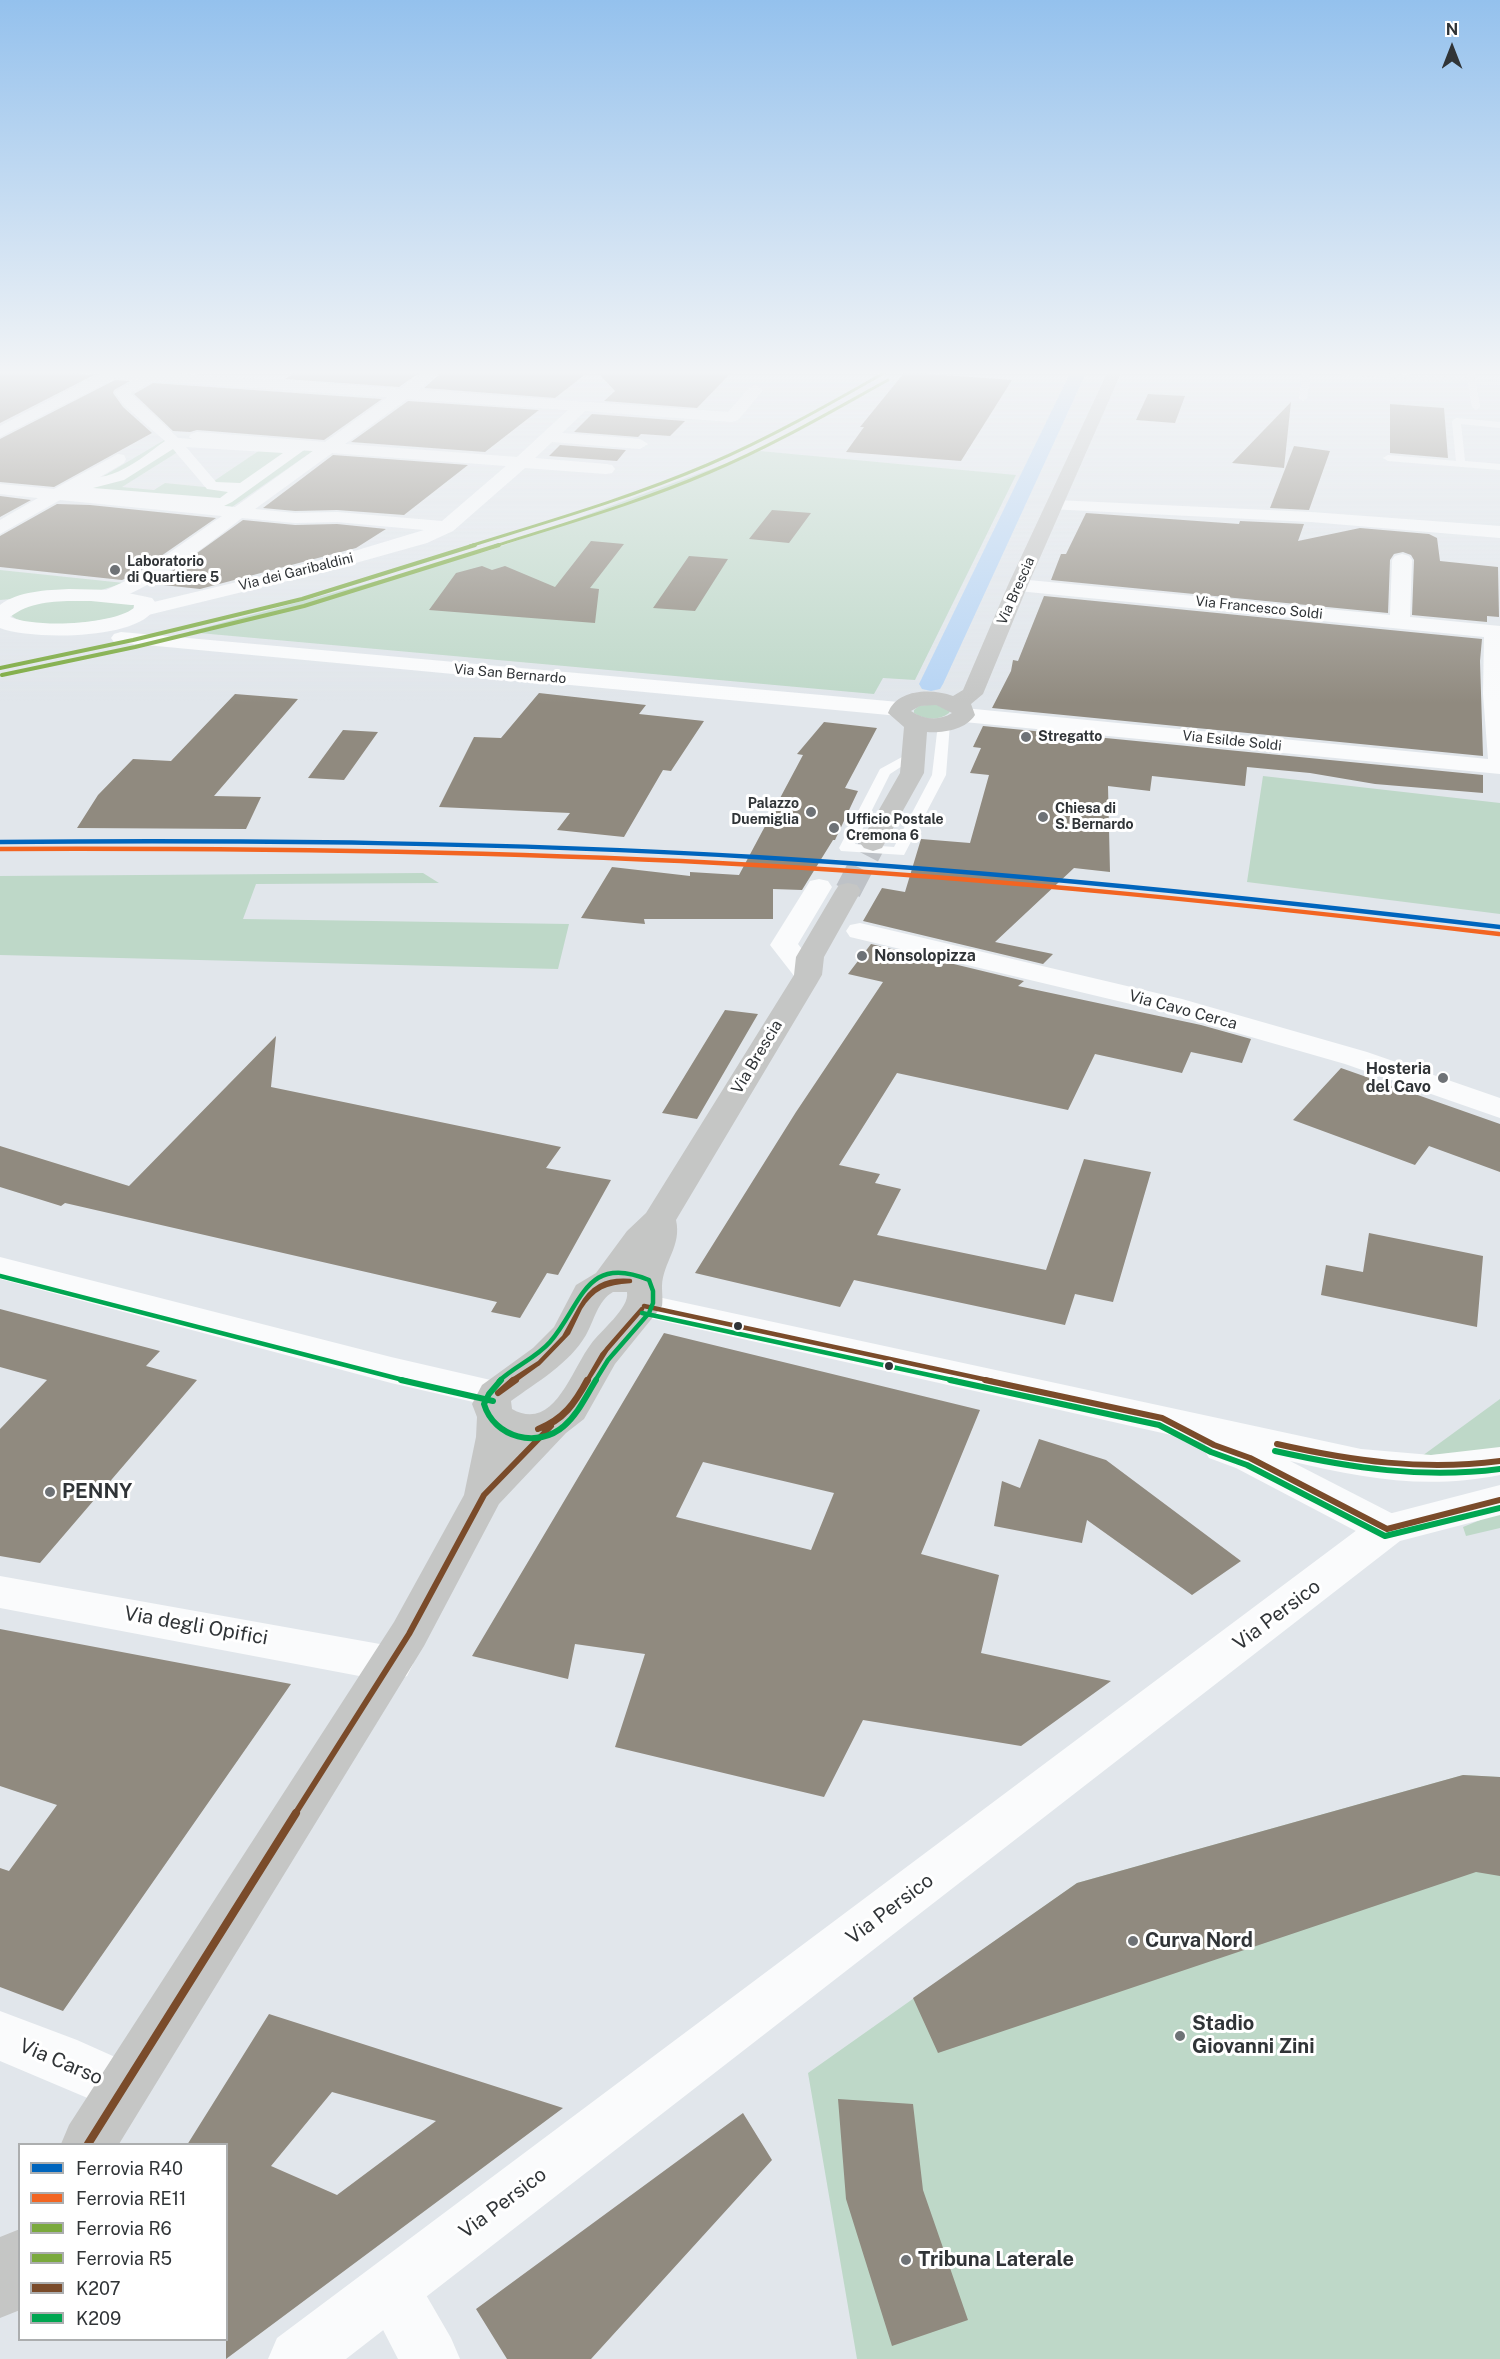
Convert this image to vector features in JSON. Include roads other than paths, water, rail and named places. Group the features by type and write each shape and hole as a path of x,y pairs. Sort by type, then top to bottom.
{"main road":[{"name":"Via Brescia","path":"955,714 972,694 1065,483"},
{"path":"873,843 912,773 913,755 908,716 902,705 916,699 938,698 955,714"},
{"name":"Via Brescia","path":"89,2143 409,1634 484,1495 497,1437 496,1406 569,1333 589,1293 608,1281 639,1239 659,1220 808,975 810,957 848,891"},
{"name":"Via Brescia","path":"484,1495 551,1426 565,1417 574,1406 602,1355 644,1296 662,1233 659,1220"},
{"path":"608,1281 634,1281 644,1296"},
{"path":"496,1406 520,1429 551,1426"},
{"path":"0,2289 18,2260"}],"street":[{"path":"0,528 76,483"},
{"path":"94,483 76,490 261,498"},
{"path":"156,489 192,492 208,483"},
{"path":"208,483 231,496 239,513"},
{"path":"209,483 231,496"},
{"path":"0,489 57,494 231,496 250,483"},
{"path":"0,605 21,601 111,595 143,580 282,483"},
{"name":"Via dei Garibaldini","path":"0,627 105,625 141,610 313,569 420,539 446,526 496,483"},
{"path":"1055,505 1311,517 1500,532"},
{"path":"239,513 295,518 337,517 446,526"},
{"path":"1400,622 1402,560"},
{"path":"121,638 141,610 143,580"},
{"name":"Via Francesco Soldi","path":"1018,585 1497,632"},
{"path":"111,595 141,610"},
{"path":"0,615 6,608 21,601"},
{"path":"0,620 22,627"},
{"path":"1497,632 1494,694 1500,766"},
{"name":"Via San Bernardo","path":"0,633 121,638 908,716"},
{"name":"Via Esilde Soldi","path":"955,714 1500,766"},
{"path":"808,975 784,945 819,887"},
{"name":"Via Cavo Cerca","path":"860,931 1172,1005 1356,1058 1500,1109"},
{"path":"0,1268 381,1367 496,1406"},
{"path":"644,1296 1374,1466 1444,1469 1500,1461"},
{"path":"1162,1418 1214,1445 1250,1458 1387,1529"},
{"name":"Via Persico","path":"298,2359 1371,1544 1387,1529 1500,1500"},
{"name":"Via degli Opifici","path":"0,1592 330,1650 391,1664"},
{"name":"Via Carso","path":"0,2037 58,2058 123,2087"},
{"path":"390,2289 430,2359"}],"lane":[{"path":"913,755 885,772 846,848 899,852 939,776 955,714"}],"waterway":[{"path":"931,684 1026,483"}],"tunnel":[{"path":"848,891 873,843"}],"rail line":[{"name":"R6","path":"0,668 133,640 302,599 617,500 660,483"},
{"name":"R5","path":"2,675 135,647 304,606 619,507 681,483"},
{"name":"R40","path":"0,842 378,843 567,848 755,857 942,870 1128,887 1500,927"},
{"name":"RE11","path":"0,849 378,851 567,856 755,865 1128,894 1499,934"}],"place":[{"name":"Laboratorio di Quartiere 5","path":"115,570"},
{"name":"Stregatto","path":"1026,737"},
{"name":"Palazzo Duemiglia","path":"811,812"},
{"name":"Chiesa di S. Bernardo","path":"1043,817"},
{"name":"Ufficio Postale Cremona 6","path":"834,828"},
{"name":"Nonsolopizza","path":"862,956"},
{"name":"Hosteria del Cavo","path":"1443,1078"},
{"name":"PENNY","path":"50,1492"},
{"name":"Curva Nord","path":"1133,1941"},
{"name":"Stadio Giovanni Zini","path":"1180,2036"},
{"name":"Tribuna Laterale","path":"906,2260"}]}
